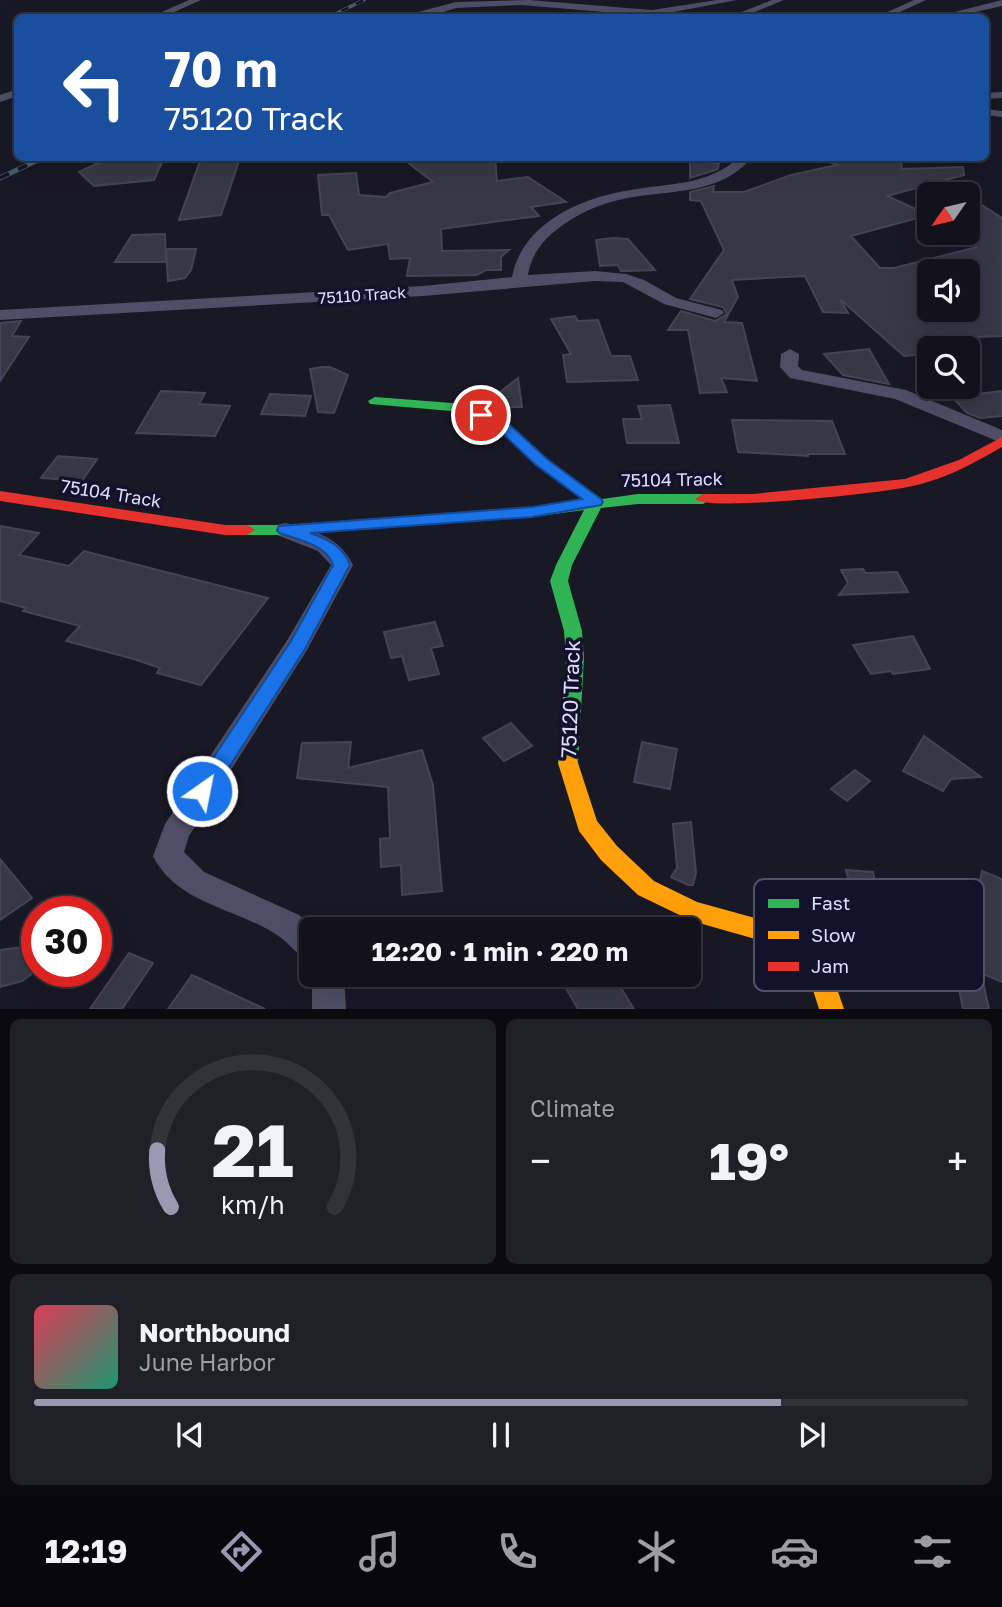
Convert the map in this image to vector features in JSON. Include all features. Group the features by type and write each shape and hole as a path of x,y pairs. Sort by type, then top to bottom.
{"street":[{"path":"162,14 197,0"},
{"path":"421,14 456,5 500,2 581,5 652,13 733,0"},
{"path":"741,14 780,0"},
{"path":"888,14 922,0"},
{"path":"953,14 1002,3"},
{"path":"519,283 519,269 537,238 574,212 626,194 695,184 720,177 741,161"},
{"name":"75110 Track","path":"0,315 264,301 556,278 624,278 640,282 657,295 680,305 716,313"},
{"path":"790,354 789,367 804,377 900,394 1002,439"},
{"path":"375,401 452,407 481,415 504,427 542,462 596,502"},
{"name":"75104 Track","path":"0,496 225,530 285,530 532,512 596,502 671,498 752,499 907,483 964,463 1002,439"},
{"name":"75120 Track","path":"596,502 564,565 559,581 573,631 575,658 568,767 587,825 609,853 646,888 692,911 754,927"},
{"path":"285,530 317,541 339,557 342,565 298,644 175,833 167,856 193,881 288,925 299,935"},
{"path":"329,1009 330,987"},
{"name":"75120 Track","path":"827,991 832,1009"}],"building":[{"path":"102,161 163,161 154,180 94,186 79,172"},
{"path":"200,161 239,161 221,215 179,220"},
{"path":"406,161 495,161 497,181 528,177 566,202 531,207 539,216 441,229 442,251 509,250 501,257 501,270 486,270 477,275 407,276 410,258 390,259 388,244 348,250 329,215 322,215 318,175 356,173 359,195 386,197 390,193 433,182"},
{"path":"690,161 719,163 718,169 690,178"},
{"path":"827,161 901,161 902,169 963,167 964,175 938,182 917,182 917,188 887,196 917,210 917,218 851,236 880,268 894,268 917,262 917,322 980,322 980,259 930,259 980,245 980,204 1002,218 1002,336 917,336 917,355 904,356 840,299 848,313 823,312 805,276 732,280 738,297 724,322 742,323 757,381 721,378 727,392 700,393 688,330 668,330 681,311 715,321 727,314 723,307 690,299 724,250 701,201 690,200 690,192 714,186 713,192 744,192 791,175 837,165"},
{"path":"165,234 166,262 115,262 132,235"},
{"path":"628,239 655,270 621,271 618,265 600,266 596,240"},
{"path":"166,249 196,249 191,270 185,278 168,281"},
{"path":"575,316 578,321 598,320 611,356 630,356 638,380 567,382 563,355 571,354 551,319"},
{"path":"21,321 12,336 29,337 0,381 0,323"},
{"path":"869,349 889,384 843,375 824,354"},
{"path":"330,367 348,375 334,413 318,412 310,369"},
{"path":"518,378 522,407 502,407 500,392"},
{"path":"161,391 205,393 199,404 230,406 215,436 136,433"},
{"path":"1002,391 1002,416 980,418 967,413 954,399 980,399 980,394"},
{"path":"270,394 311,396 305,416 261,414"},
{"path":"670,405 679,443 627,443 623,419 642,419 638,406"},
{"path":"732,420 832,421 845,454 808,456 738,452"},
{"path":"58,456 97,459 82,481 41,478"},
{"path":"0,526 39,533 19,555 69,566 84,551 268,598 201,685 157,673 160,668 134,659 66,641 80,626 23,611 26,608 0,601"},
{"path":"863,569 866,573 897,572 908,592 839,595 848,583 841,570"},
{"path":"435,622 443,646 431,648 439,674 409,680 402,656 391,658 384,632"},
{"path":"913,636 930,669 871,674 853,645"},
{"path":"511,723 532,746 504,761 483,738"},
{"path":"924,736 981,777 951,779 943,791 903,771"},
{"path":"351,742 348,768 422,750 433,785 442,891 402,895 401,865 381,867 380,839 390,838 388,787 297,778 302,743"},
{"path":"642,742 677,749 670,789 634,782"},
{"path":"855,770 870,781 847,801 831,789"},
{"path":"691,822 696,873 693,885 688,885 671,877 677,868 673,824"},
{"path":"0,859 30,896 21,896 21,906 0,920"},
{"path":"846,870 873,872 875,879 848,879"},
{"path":"982,871 1002,879 1002,982 984,974 984,879 980,879"},
{"path":"21,947 21,981 0,987 0,950"},
{"path":"129,953 153,963 122,1009 90,1009 105,987 112,987 112,977"},
{"path":"192,975 265,1009 168,1009"},
{"path":"984,986 989,1009 963,1009 959,991 984,991"},
{"path":"565,987 620,987 634,1009 578,1009"}],"railway":[{"path":"335,14 364,0"},
{"path":"0,178 36,161"}],"traffic: fast":[{"path":"375,401 452,407 481,415 504,427 542,462 596,502 564,565 559,581 573,631 575,658 568,763"},
{"path":"247,530 285,530 532,512 638,499 703,499"}],"traffic: slow":[{"path":"568,763 587,825 609,853 646,888 692,911 754,928"},
{"path":"826,991 832,1009"}],"traffic: jam":[{"path":"703,499 753,499 907,483 964,463 1002,441"},
{"path":"0,496 225,530 247,530"}],"route":[{"path":"202,791 298,644 342,565 339,557 317,541 285,530 532,512 596,502 542,462 504,427 481,415"}]}
